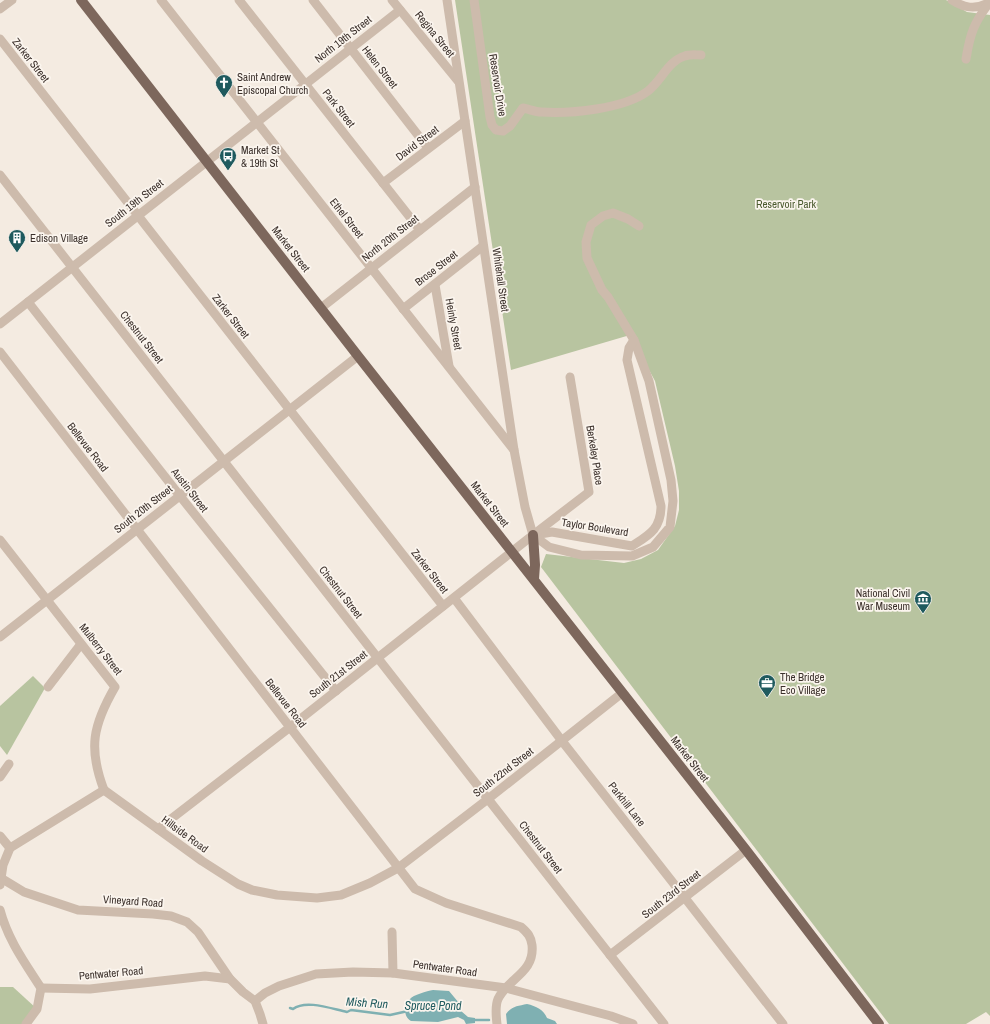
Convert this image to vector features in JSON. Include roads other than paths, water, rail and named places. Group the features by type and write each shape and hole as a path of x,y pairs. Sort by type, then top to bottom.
{"main road":[{"name":"Market Street","path":"81,0 746,850 879,1024"},
{"path":"533,535 535,565 534,579"}],"street":[{"path":"0,10 12,0"},
{"name":"Ethel Street","path":"161,0 514,450"},
{"name":"Park Street","path":"239,0 420,230"},
{"name":"Helen Street","path":"313,0 428,148"},
{"name":"Regina Street","path":"392,0 459,83"},
{"name":"Whitehall Street","path":"447,0 514,450 525,507 533,535"},
{"name":"Reservoir Drive","path":"474,0 490,117 492,125 496,130 503,131 510,126 523,108 539,112 596,109 632,100 648,91 670,66 680,58 701,55"},
{"path":"952,0 968,8 981,7 990,3"},
{"path":"966,59 975,22 990,3"},
{"name":"North 19th Street","path":"207,161 400,10"},
{"name":"Zarker Street","path":"0,40 443,606"},
{"name":"David Street","path":"383,183 465,121"},
{"name":"South 19th Street","path":"0,324 207,161"},
{"name":"Chestnut Street","path":"0,175 664,1024"},
{"name":"North 20th Street","path":"321,308 475,187"},
{"path":"512,552 533,535 549,548 581,555 632,556 653,547 670,527 673,501 671,480 649,381 634,340 596,279 587,258 586,242 591,225 603,216 613,213 628,219 639,226"},
{"name":"Brose Street","path":"403,309 484,246"},
{"name":"Heinly Street","path":"434,285 449,367"},
{"name":"Austin Street","path":"28,302 180,496 336,691"},
{"name":"Taylor Boulevard","path":"533,535 552,532 632,546 653,532 661,518 661,506 627,360 629,348 634,340"},
{"name":"Bellevue Road","path":"0,352 289,728 415,889 446,903 521,927 528,933 531,941 533,957 522,973 506,988 498,1000 496,1014 497,1024"},
{"name":"South 20th Street","path":"0,637 358,356"},
{"name":"Berkeley Place","path":"533,535 589,492 570,377"},
{"name":"Mulberry Street","path":"0,540 115,687 103,710 96,728 94,749 97,772 104,790"},
{"name":"South 21st Street","path":"158,828 289,728 512,552"},
{"name":"Parkhill Lane","path":"454,598 562,741 783,1024"},
{"path":"48,687 81,644"},
{"name":"South 22nd Street","path":"398,868 622,693"},
{"path":"0,777 9,764"},
{"path":"0,881 3,865 10,848 104,790"},
{"name":"Hillside Road","path":"104,790 202,861 238,884 252,890 277,895 317,898 341,895 370,883 398,868"},
{"path":"0,836 10,848"},
{"name":"South 23rd Street","path":"610,955 686,898 746,850"},
{"name":"Vineyard Road","path":"0,881 24,892 78,910 159,914 171,916 187,922 198,932 230,979 255,1001"},
{"path":"0,910 4,927 15,948 41,988 37,1009 26,1024"},
{"path":"392,932 393,973"},
{"name":"Pentwater Road","path":"255,1001 264,993 279,986 316,974 353,972 393,973 506,988 611,1016 633,1024"},
{"name":"Pentwater Road","path":"41,988 90,989 205,976 230,979"},
{"path":"255,1001 263,1024"}],"water":[{"name":"Spruce Pond","path":"433,990 449,991 459,1003 461,1011 468,1017 475,1018 475,1023 466,1024 464,1020 458,1017 438,1022 411,1021 408,1019 405,1011 406,1005 410,999 424,992"},
{"path":"527,1004 539,1009 547,1018 555,1021 557,1024 507,1024 506,1014 508,1011 515,1007"}],"waterway":[{"name":"Mish Run","path":"290,1008 293,1009 298,1006 312,1005 347,1012 351,1010 390,1015 408,1011"},
{"name":"Mish Run","path":"473,1020 489,1020"}],"place":[{"name":"Saint Andrew Episcopal Church","path":"224,98"},
{"name":"Market St & 19th St","path":"228,171"},
{"name":"Edison Village","path":"17,253"},
{"name":"National Civil War Museum","path":"923,614"},
{"name":"The Bridge Eco Village","path":"767,698"}],"park label":[{"name":"Reservoir Park","path":"786,204"}]}
